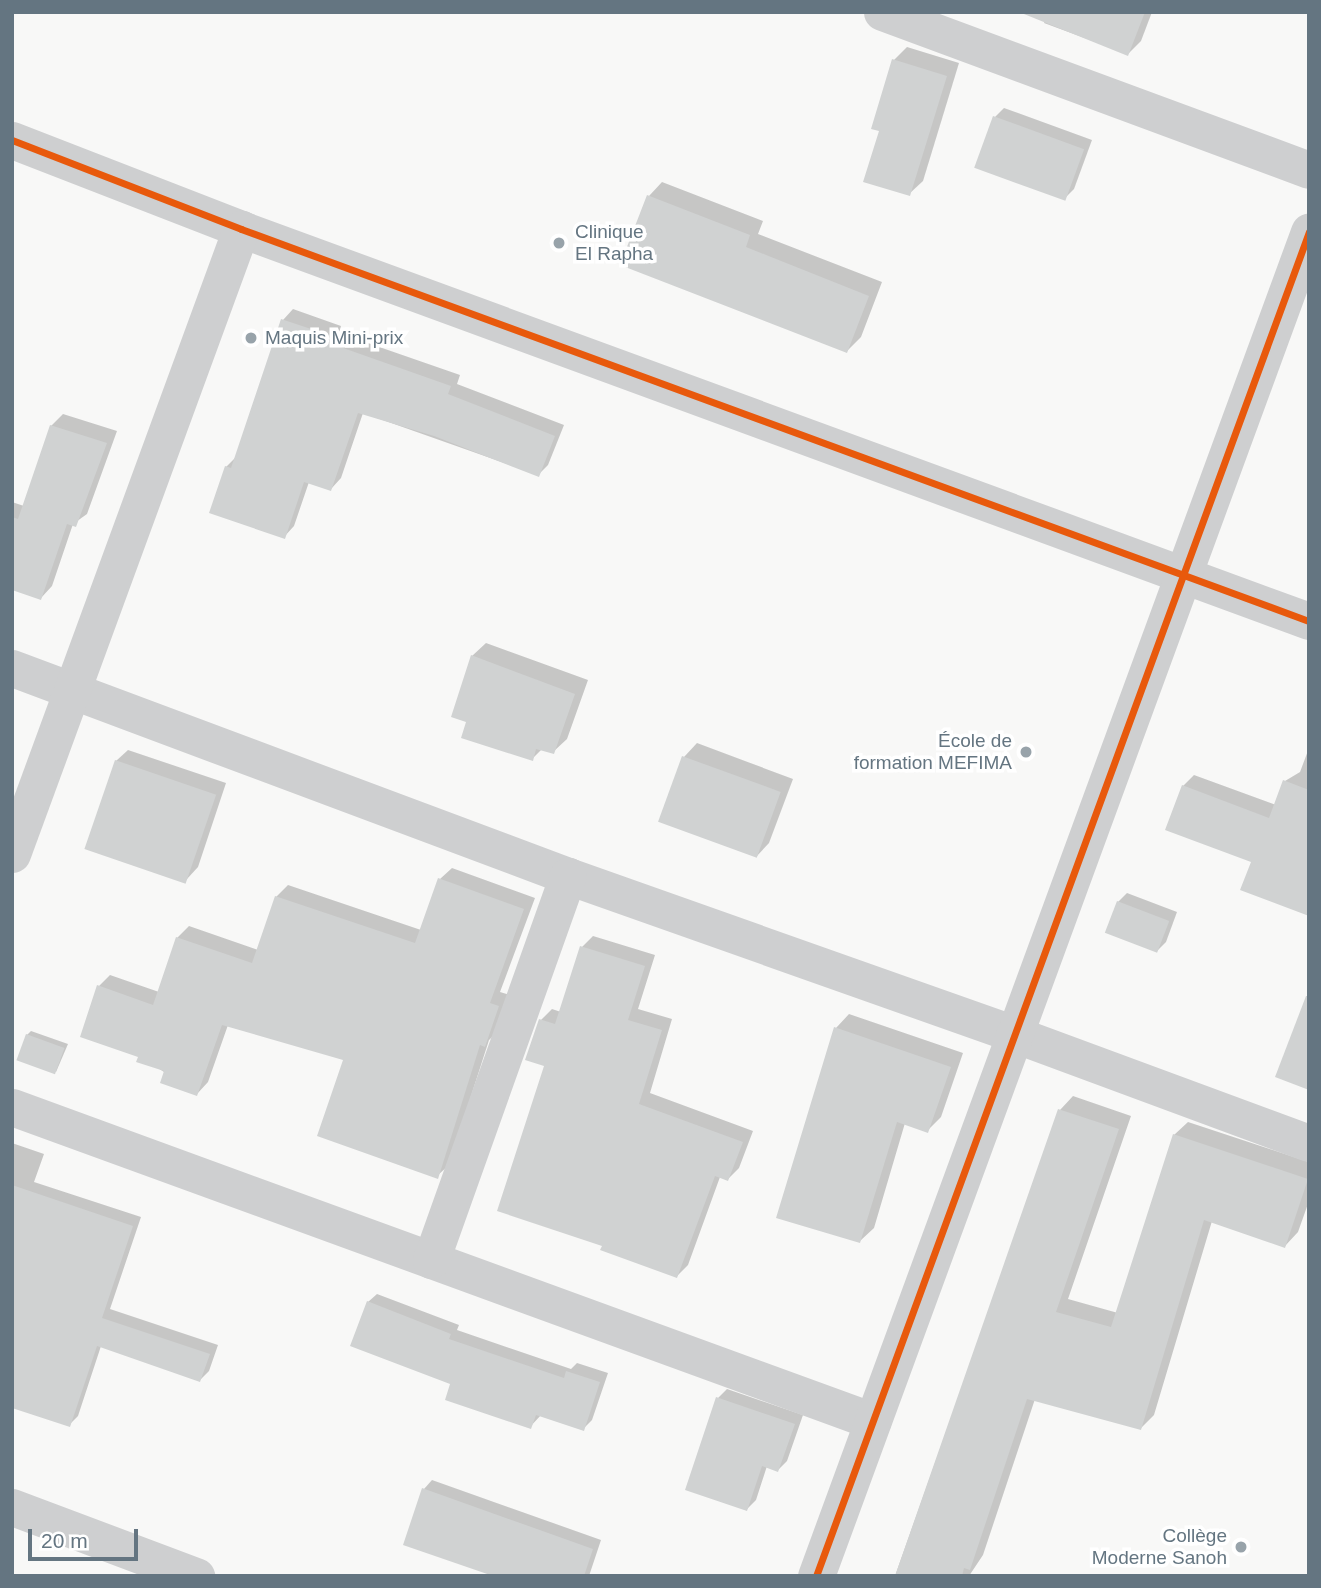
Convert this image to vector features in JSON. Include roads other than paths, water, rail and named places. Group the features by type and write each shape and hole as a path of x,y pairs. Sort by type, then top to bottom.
{"street":[{"path":"891,14 1309,170"},
{"path":"12,140 241,229 1309,621"},
{"path":"12,854 241,229"},
{"path":"816,1576 1309,232"},
{"path":"12,668 75,688 568,876 1014,1034 1309,1143"},
{"path":"431,1260 568,876"},
{"path":"12,1107 873,1421"},
{"path":"12,1507 196,1576"}],"place":[{"name":"Clinique El Rapha","path":"559,243"},
{"name":"Maquis Mini-prix","path":"251,338"},
{"name":"École de formation MEFIMA","path":"1026,752"},
{"name":"Collège Moderne Sanoh","path":"1241,1547"}]}
